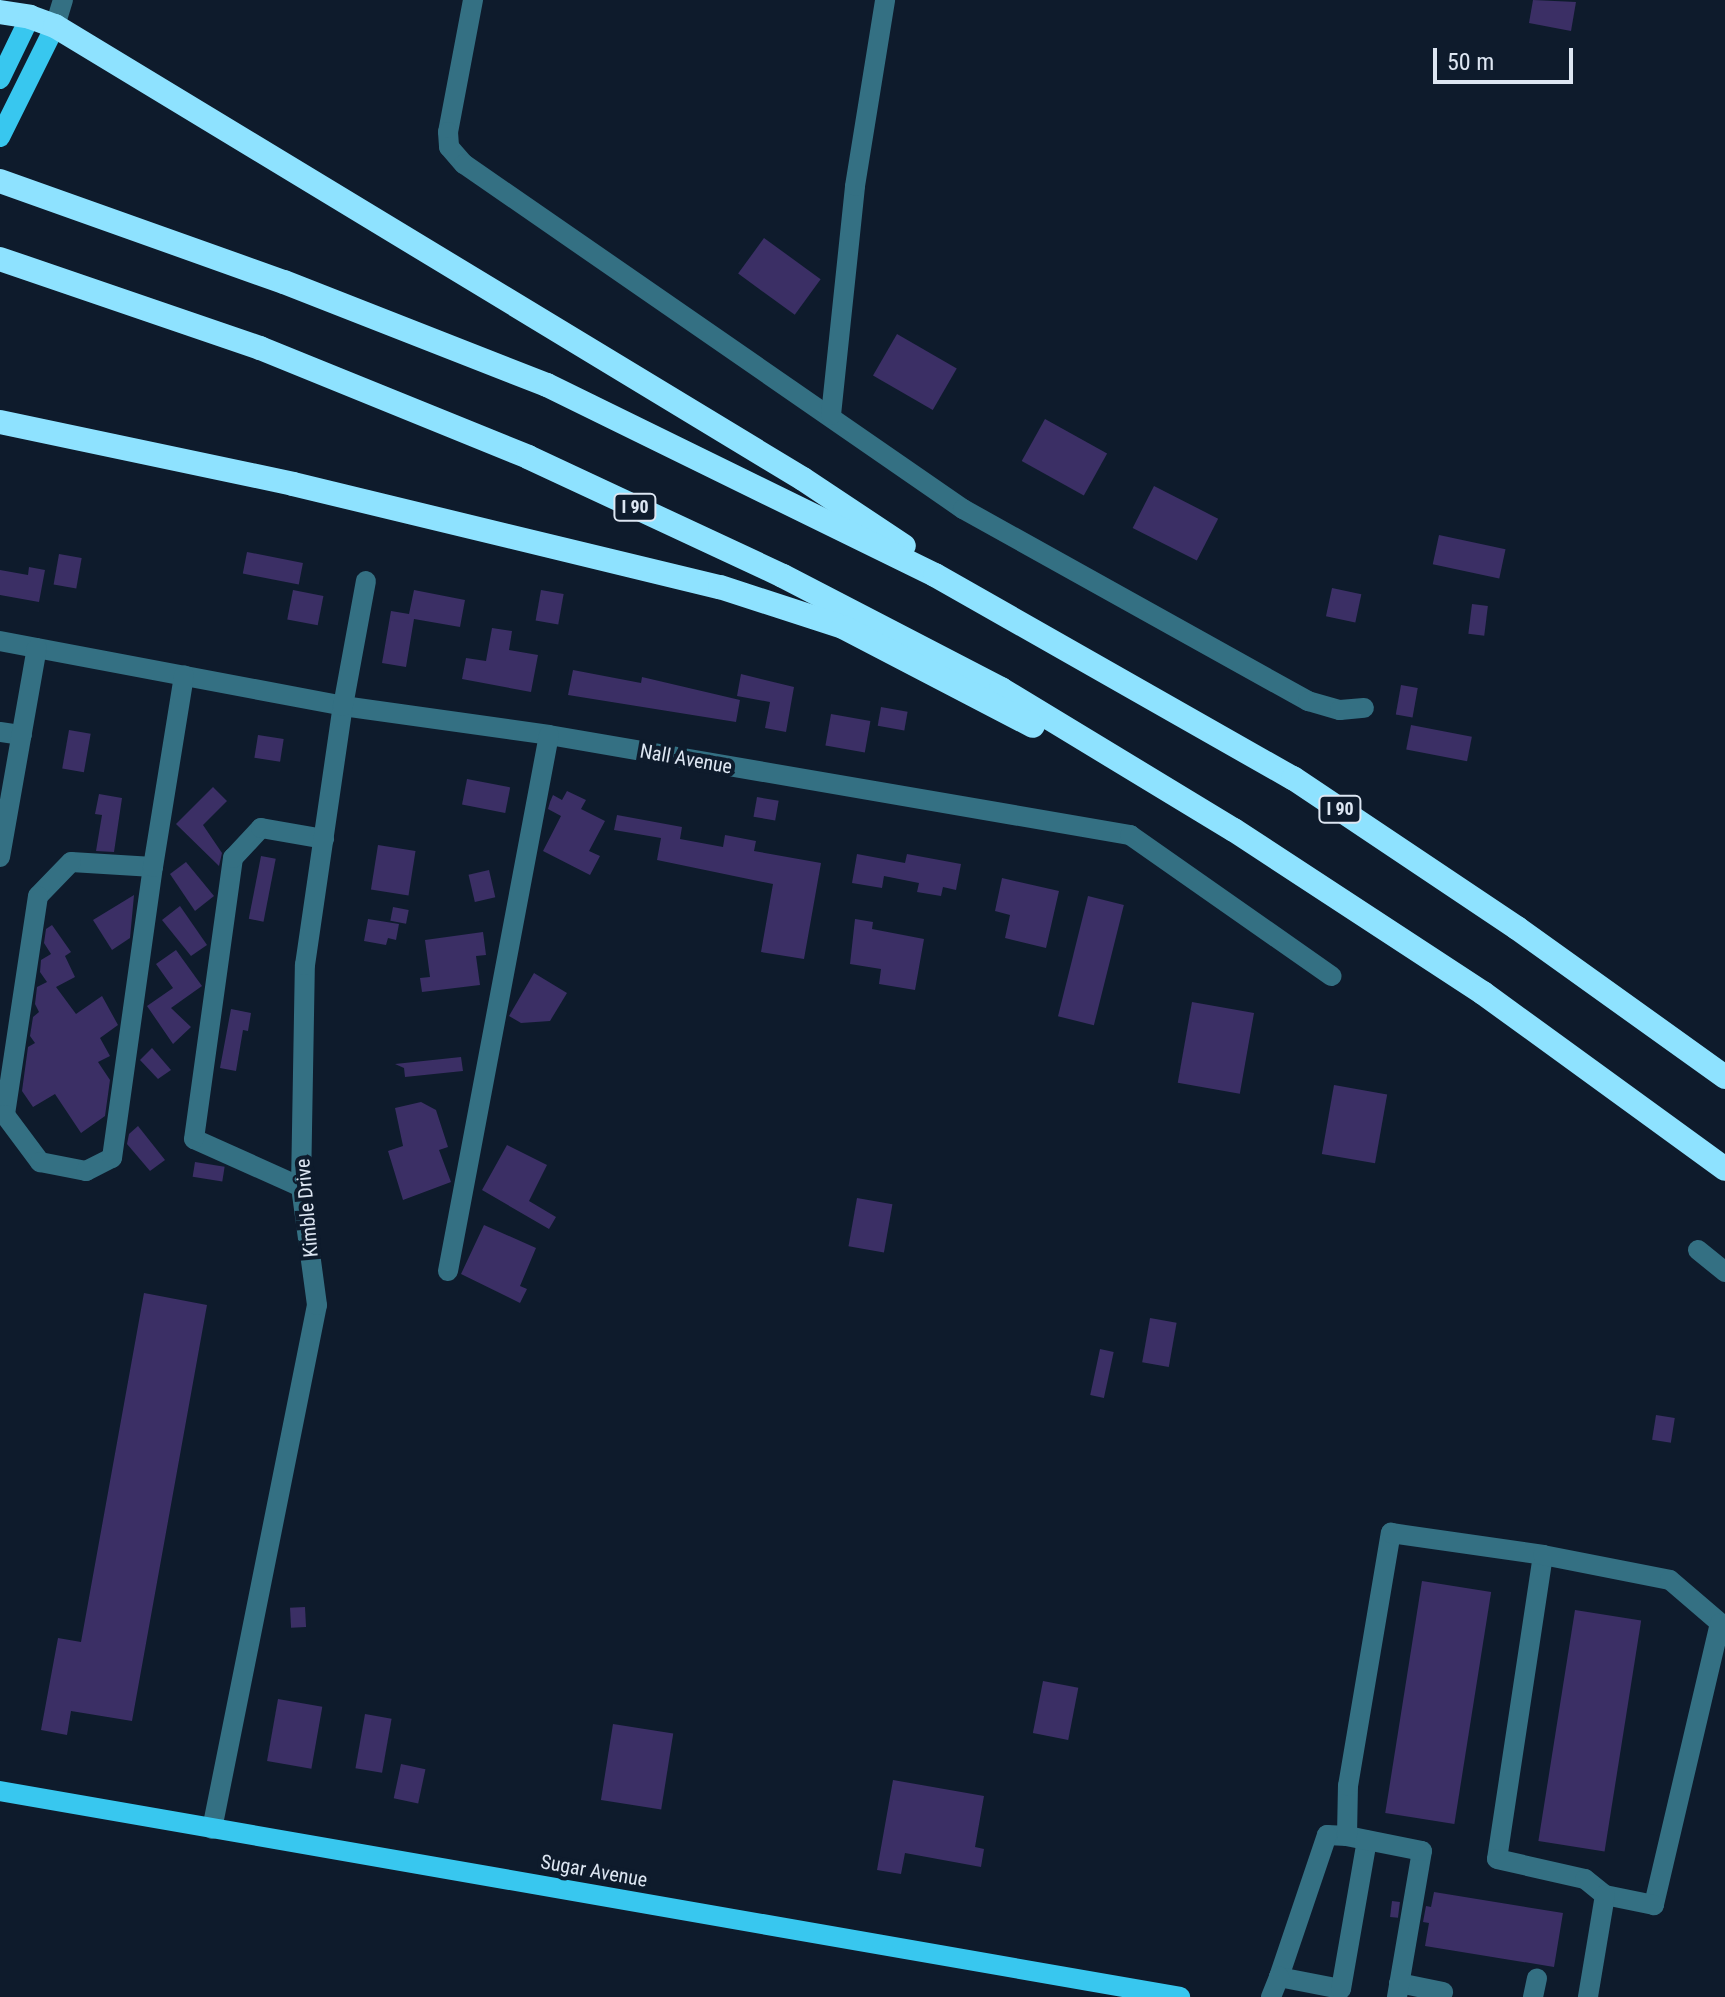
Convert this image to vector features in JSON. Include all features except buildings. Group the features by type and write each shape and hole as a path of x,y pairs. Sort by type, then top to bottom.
{"highway":[{"path":"0,12 34,8 55,26 891,534 935,575"},
{"name":"I 90","path":"0,181 284,282 547,385 935,575 1293,778 1517,928 1725,1077"},
{"name":"I 90","path":"0,259 260,348 528,457 783,576 1001,689 1234,830 1483,993 1725,1169"},
{"path":"0,422 293,484 548,544 720,587 843,627 1234,830"}],"main road":[{"path":"0,79 34,8"},
{"path":"2,133 55,26"},
{"name":"Sugar Avenue","path":"0,1791 1180,1997"}],"street":[{"path":"55,26 63,0"},
{"path":"473,0 453,104 449,147 464,164 963,509 1308,701 1340,710 1364,708"},
{"path":"831,415 855,186 885,0"},
{"name":"Kimble Drive","path":"212,1829 317,1305 301,1187 305,965 343,706 366,581"},
{"name":"Nall Avenue","path":"0,641 343,706 549,735 1130,835 1331,976"},
{"path":"0,857 37,648"},
{"path":"153,867 71,862 38,896 5,1115 40,1162 86,1171 112,1158 184,675"},
{"path":"0,732 22,735"},
{"path":"448,1271 549,735"},
{"path":"301,1187 194,1139 233,858 261,828 324,839"},
{"path":"1698,1250 1725,1272"},
{"path":"1279,1977 1341,1989 1357,1838 1348,1786 1391,1533 1543,1555 1670,1580 1720,1623 1654,1905 1605,1895 1585,1879 1497,1859 1543,1555"},
{"path":"1271,1997 1327,1835 1422,1851 1398,1990 1443,1992"},
{"path":"1588,1997 1605,1895"}]}
